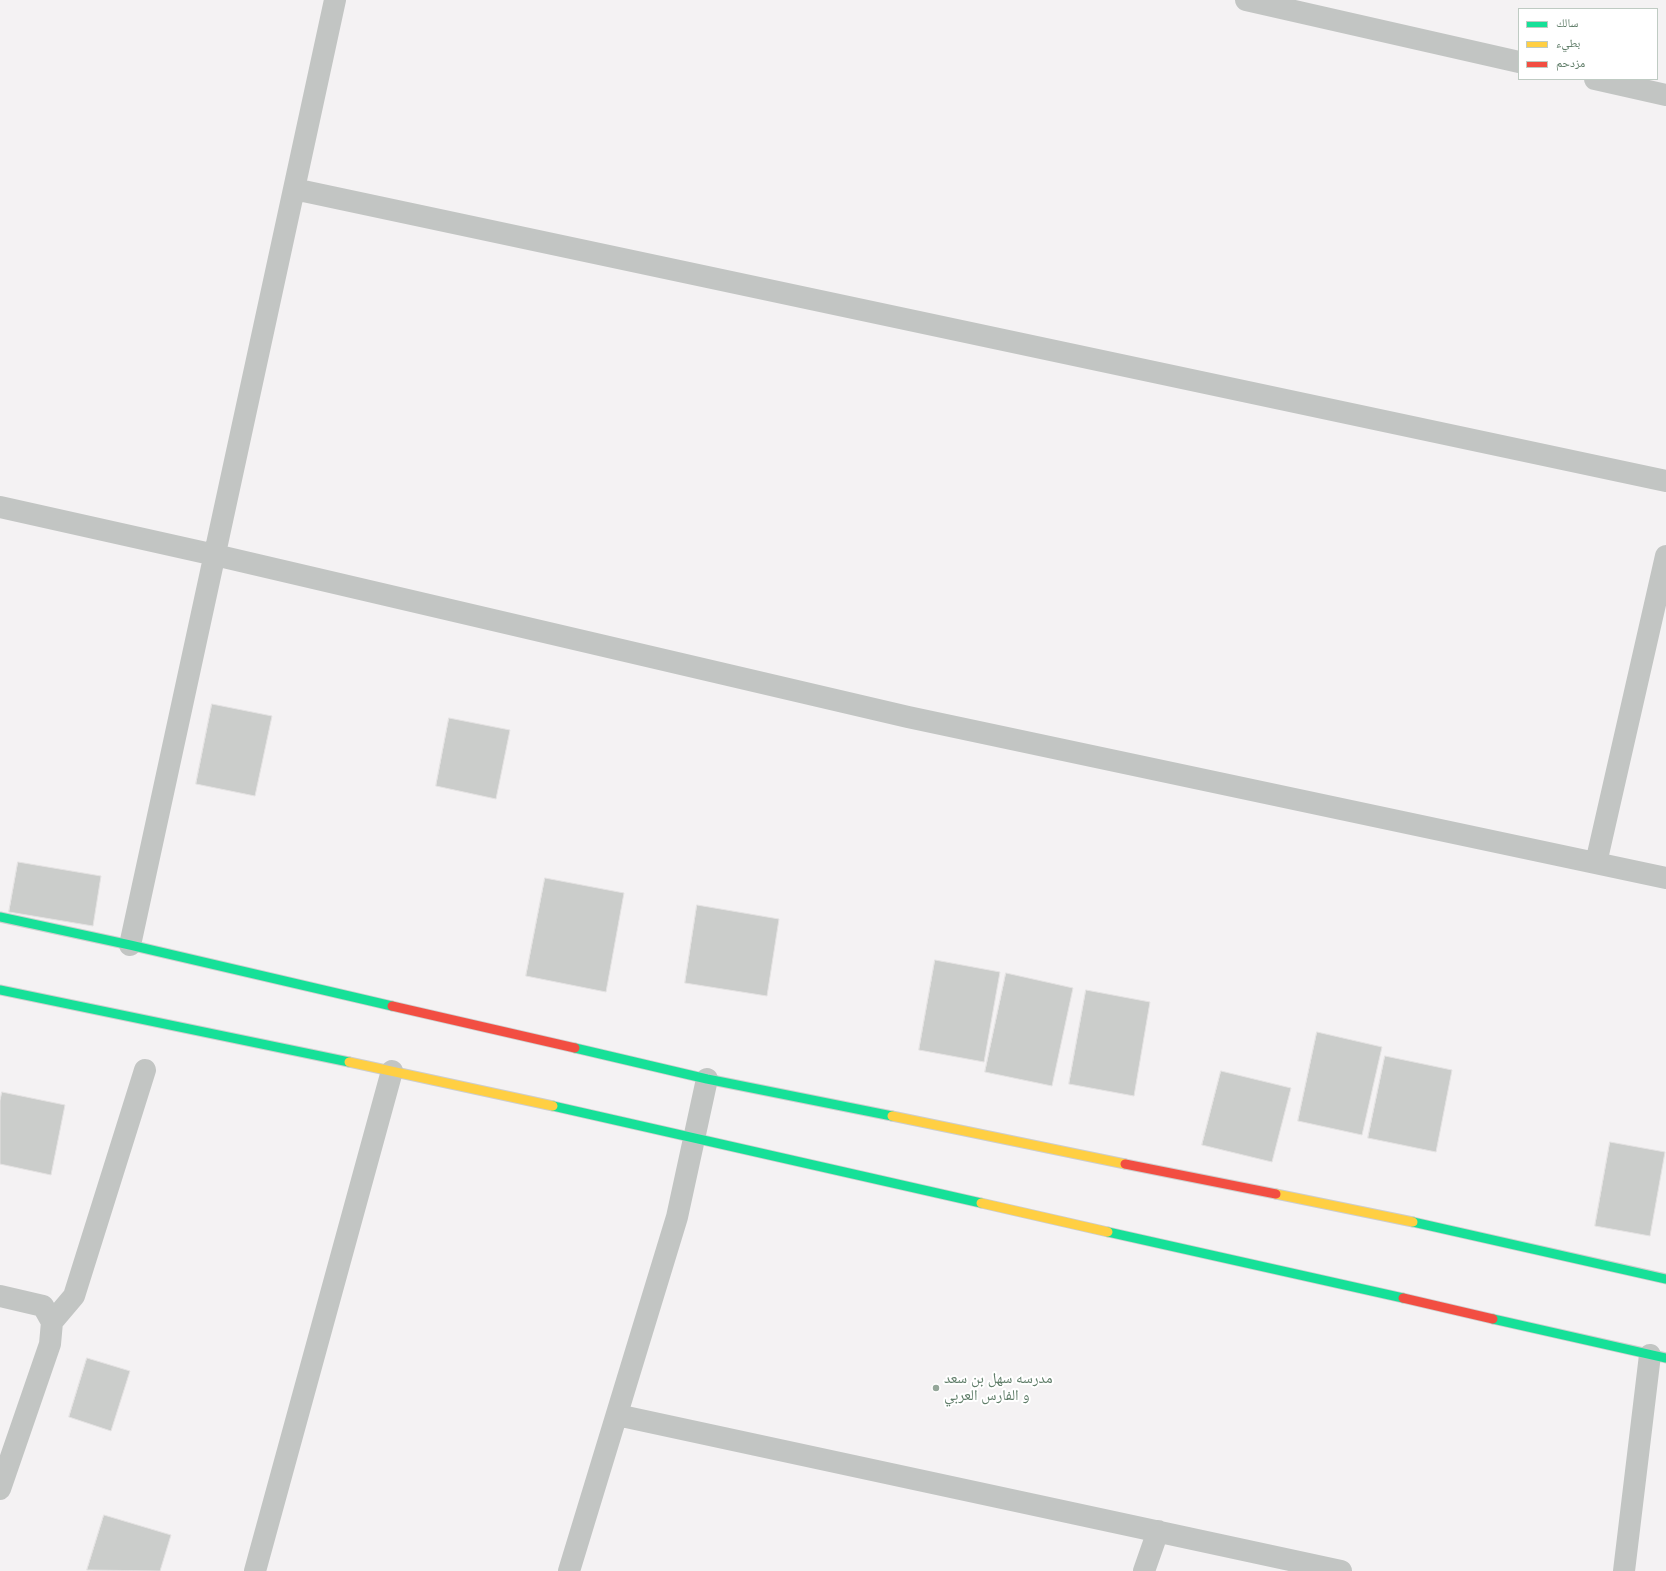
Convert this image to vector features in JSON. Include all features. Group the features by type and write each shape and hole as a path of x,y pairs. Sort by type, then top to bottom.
{"main road":[{"path":"0,917 130,945 707,1079 1424,1224 1666,1279"},
{"path":"0,990 392,1070 1658,1356"}],"street":[{"path":"130,945 335,0"},
{"path":"1246,0 1518,62"},
{"path":"1599,80 1666,95"},
{"path":"294,189 1666,481"},
{"path":"0,507 215,555 908,717 1666,878"},
{"path":"1596,863 1666,556"},
{"path":"52,1322 74,1296 145,1070"},
{"path":"255,1571 392,1070"},
{"path":"569,1571 677,1217 707,1079"},
{"path":"0,1296 43,1306 52,1322 50,1344 0,1489"},
{"path":"1624,1571 1658,1356"},
{"path":"617,1415 1341,1571"},
{"path":"1144,1571 1158,1531"}],"building":[{"path":"212,704 272,716 255,796 196,784"},
{"path":"449,718 510,730 496,799 436,786"},
{"path":"18,862 101,876 93,926 9,912"},
{"path":"545,878 624,893 606,992 526,976"},
{"path":"697,905 779,919 767,996 685,983"},
{"path":"935,960 1000,972 984,1062 919,1050"},
{"path":"1006,973 1073,988 1052,1086 985,1072"},
{"path":"1086,990 1150,1002 1134,1096 1069,1084"},
{"path":"1317,1032 1382,1047 1362,1135 1298,1121"},
{"path":"1385,1056 1452,1070 1436,1152 1368,1138"},
{"path":"1221,1071 1291,1088 1272,1162 1202,1145"},
{"path":"2,1092 65,1105 51,1175 0,1164 0,1101"},
{"path":"1610,1142 1665,1152 1650,1236 1595,1226"},
{"path":"87,1358 130,1371 111,1431 69,1417"},
{"path":"104,1515 171,1535 160,1571 87,1570"}],"traffic: fast":[{"path":"0,917 130,945 392,1006"},
{"path":"0,990 349,1062"},
{"path":"575,1048 707,1079 892,1116"},
{"path":"553,1106 981,1203"},
{"path":"1413,1222 1666,1279"},
{"path":"1108,1232 1403,1298"},
{"path":"1493,1319 1666,1358"}],"traffic: slow":[{"path":"349,1062 553,1106"},
{"path":"892,1116 1125,1164"},
{"path":"1276,1194 1413,1222"},
{"path":"981,1203 1108,1232"}],"traffic: jam":[{"path":"392,1006 575,1048"},
{"path":"1125,1164 1276,1194"},
{"path":"1403,1298 1493,1319"}],"place":[{"name":"مدرسه سهل بن سعد و الفارس العربي","path":"936,1388"}]}
